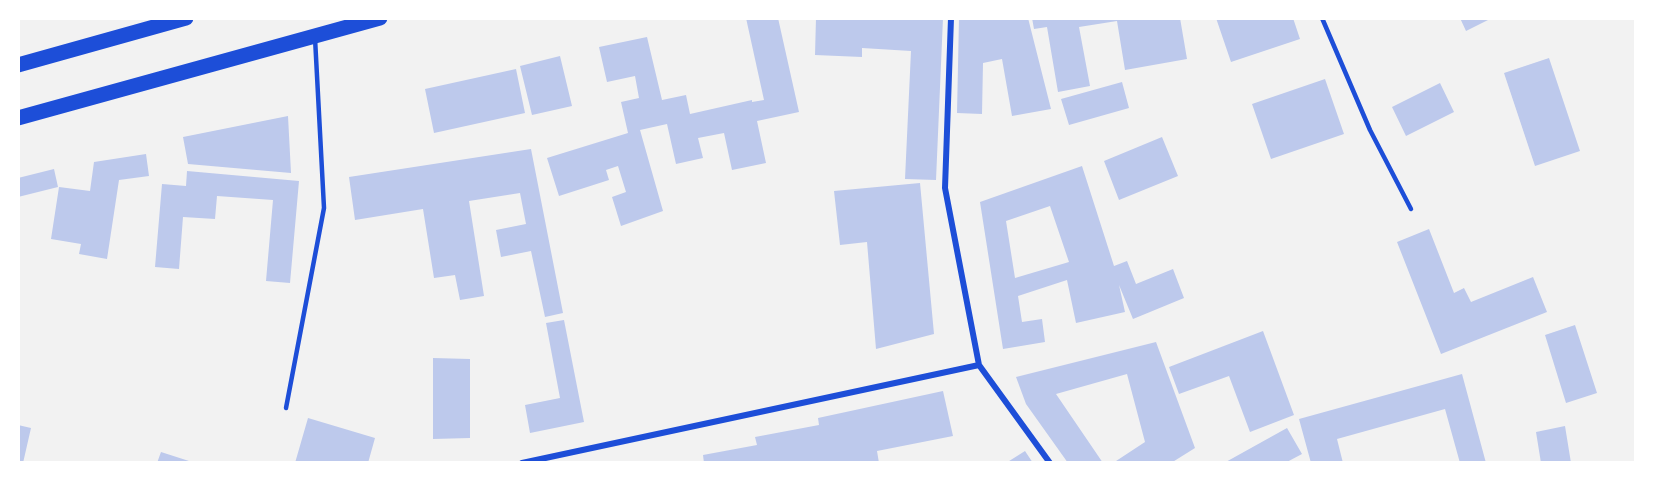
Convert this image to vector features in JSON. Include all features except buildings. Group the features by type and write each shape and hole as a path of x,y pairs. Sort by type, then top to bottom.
{"main road":[{"path":"18,65 143,24 186,18"},
{"path":"18,118 380,18"}],"street":[{"path":"951,18 945,188 979,365 1050,463"},
{"path":"522,463 979,365"}],"lane":[{"path":"1322,18 1370,130 1411,209"},
{"path":"286,408 324,208 315,36"}]}
